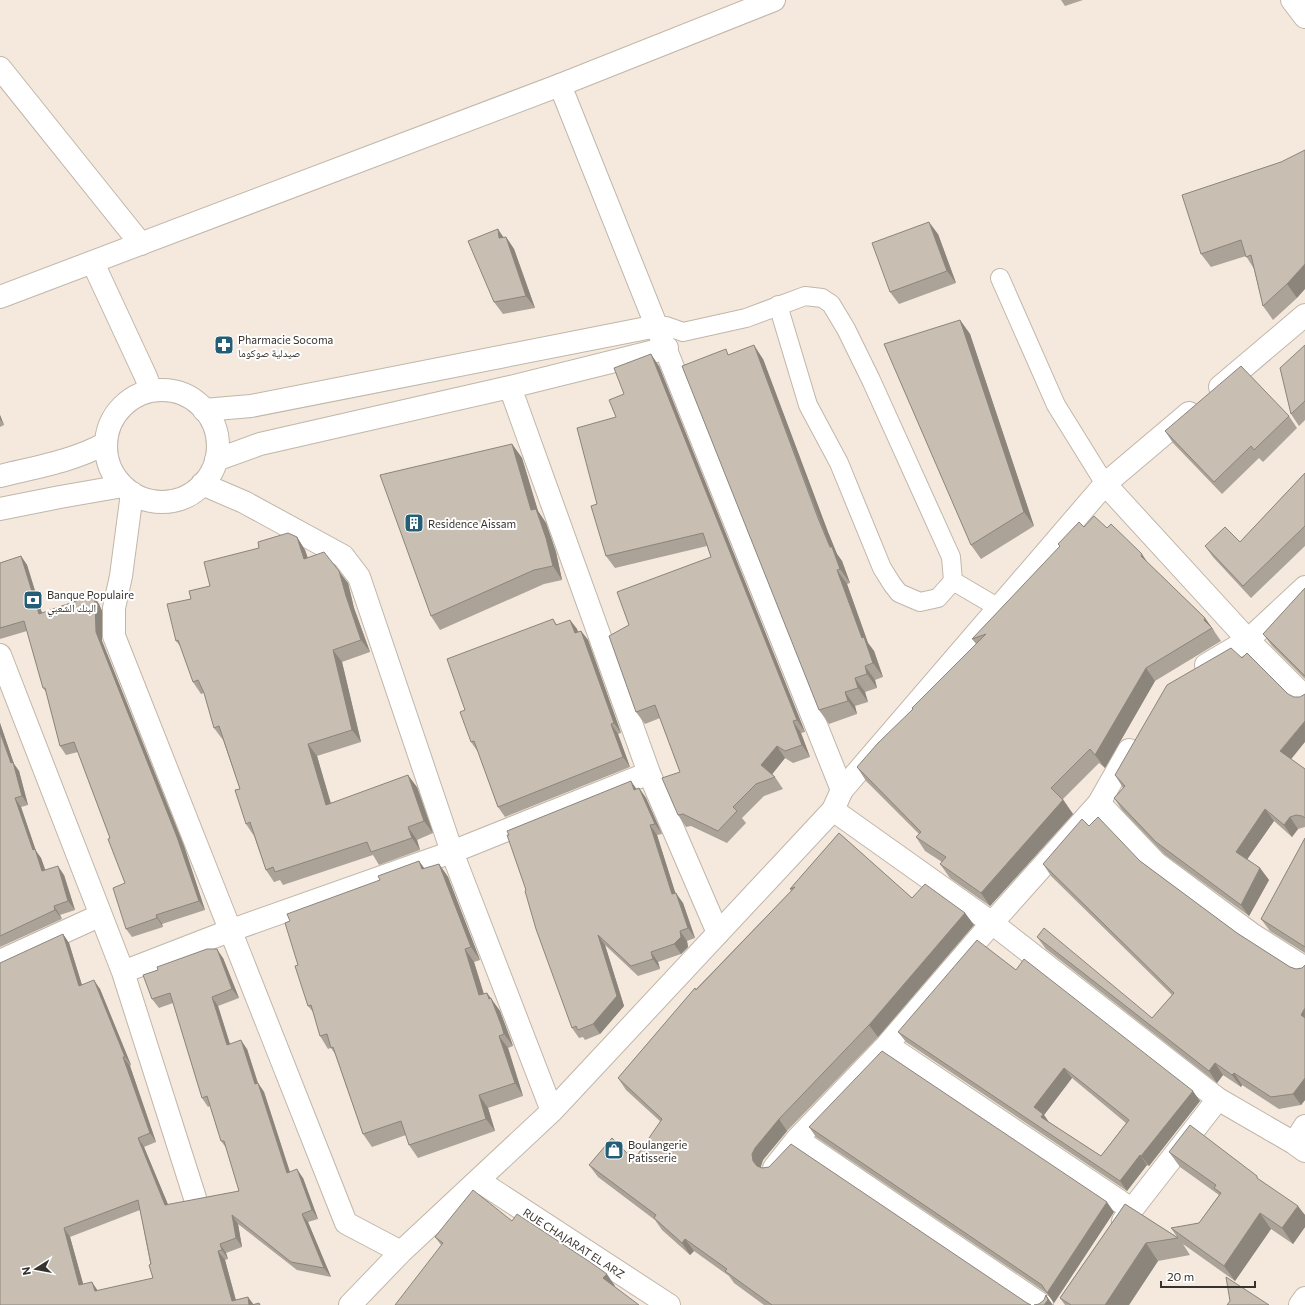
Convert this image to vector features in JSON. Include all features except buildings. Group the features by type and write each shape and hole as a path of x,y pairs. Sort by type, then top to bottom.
{"street":[{"path":"0,297 560,85 774,0"},
{"path":"1292,0 1305,16"},
{"path":"0,68 141,244"},
{"path":"560,85 842,790"},
{"path":"93,263 146,377 151,391"},
{"path":"350,1305 401,1252 479,1181 552,1111 833,810 842,790 1105,484 1305,315"},
{"path":"204,410 251,406 657,326"},
{"path":"216,460 260,444 510,387 666,348"},
{"path":"510,387 648,773 718,933"},
{"path":"162,390 178,393 193,400 204,410 212,422 217,435 216,460 211,473 191,494 172,501 146,500 128,490 114,475 108,462 106,443 109,427 122,407 135,397 151,391 162,390"},
{"path":"0,476 91,452 106,443"},
{"path":"202,484 244,502 343,556 359,577 452,852 552,1111"},
{"path":"1105,484 1248,640 1305,697"},
{"path":"0,509 60,497 128,490"},
{"path":"128,490 121,576 114,608 114,636 229,931 346,1223 401,1252"},
{"path":"1186,676 1248,640 1305,587"},
{"path":"0,655 123,972 195,1198"},
{"path":"773,1168 797,1139 887,1045 992,923 1099,803 1138,735"},
{"path":"123,972 229,931 452,852 648,773"},
{"path":"1099,803 1156,863 1253,935 1305,968"},
{"path":"833,810 992,923 1218,1099 1301,1140"},
{"path":"0,961 101,915"},
{"path":"1253,935 1265,915"},
{"path":"887,1045 1132,1209"},
{"path":"1114,1235 1132,1209 1218,1099"},
{"path":"797,1139 1042,1305"},
{"name":"RUE CHAJARAT EL ARZ","path":"479,1181 669,1305"},
{"path":"1300,1305 1305,1298"}],"lane":[{"path":"1000,278 1056,406 1105,484"},
{"path":"657,326 666,326 682,332 746,318 778,305 805,296 822,298 831,304 871,380 944,537 951,557 953,581 938,598 920,602 899,593 882,568 839,463 808,405 778,305"},
{"path":"666,348 673,344 682,332"},
{"path":"953,581 999,608"}],"place":[{"name":"Pharmacie Socoma صيدلية صوكوما","path":"224,345"},
{"name":"Residence Aissam","path":"414,523"},
{"name":"Banque Populaire البنك الشعبي","path":"33,600"},
{"name":"Boulangerie Patisserie","path":"614,1150"}]}
